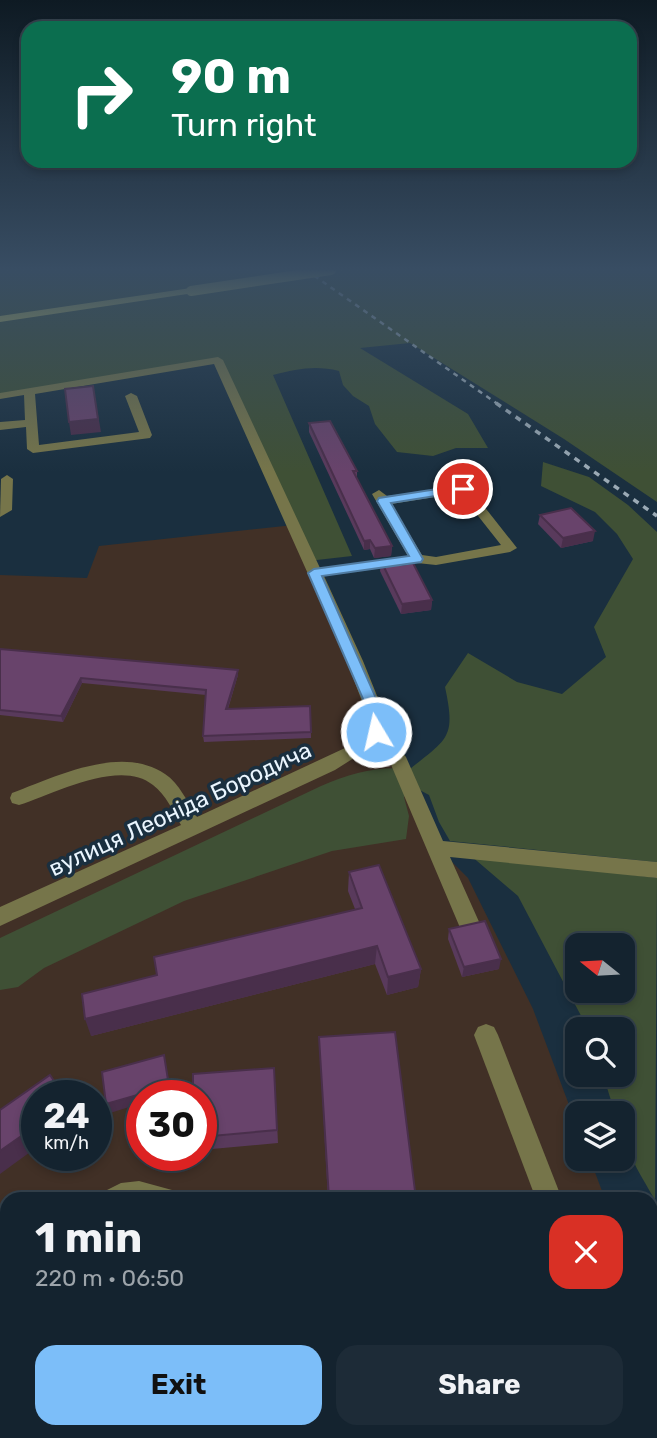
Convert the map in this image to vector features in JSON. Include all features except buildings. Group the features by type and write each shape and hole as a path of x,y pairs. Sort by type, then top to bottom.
{"street":[{"path":"0,396 218,360 375,708 379,723 376,732 397,757 469,924"},
{"path":"29,391 33,449 146,435 131,396"},
{"path":"0,426 32,423"},
{"path":"0,513 5,510 7,479"},
{"path":"314,573 417,559 436,561 510,548 463,489 380,496 417,559"},
{"name":"вулиця Леоніда Бородича","path":"0,917 329,765 368,743 376,732"},
{"path":"19,798 91,774 127,769 149,773 160,780 193,827"},
{"path":"438,848 657,870"},
{"path":"486,1035 546,1192"}],"shaded area":[{"path":"294,525 370,715 364,730 332,763 376,732 438,848 468,878 533,1009 568,1101 565,1101 565,1171 594,1171 602,1192 0,1192 0,575 87,578 99,546"}],"green space":[{"path":"0,337 657,337 657,502 564,439 410,343 360,348 468,414 488,448 456,448 433,456 397,452 375,424 369,406 353,396 343,385 339,371 306,368 273,375 352,556 308,561 218,360 0,396"},
{"path":"543,462 589,477 628,505 657,532 657,862 450,841 439,822 429,795 414,787 404,797 409,816 406,839 332,851 184,901 44,968 18,987 0,990 0,938 321,786 364,772 410,769 441,743 446,735 450,717 445,687 468,653 517,682 562,694 606,657 594,627 633,559 617,534 595,512 541,486"},
{"path":"470,855 657,878 655,1192 650,1192 635,1164 635,1101 611,1101 607,1087 635,1087 635,1017 582,1017 574,1003 635,1003 635,933 565,933 565,985 518,896"}],"railway":[{"path":"402,337 499,405"},
{"path":"496,403 657,516"}],"route":[{"path":"376,732 379,723 375,708 314,573 417,559 383,501 463,489"}]}
